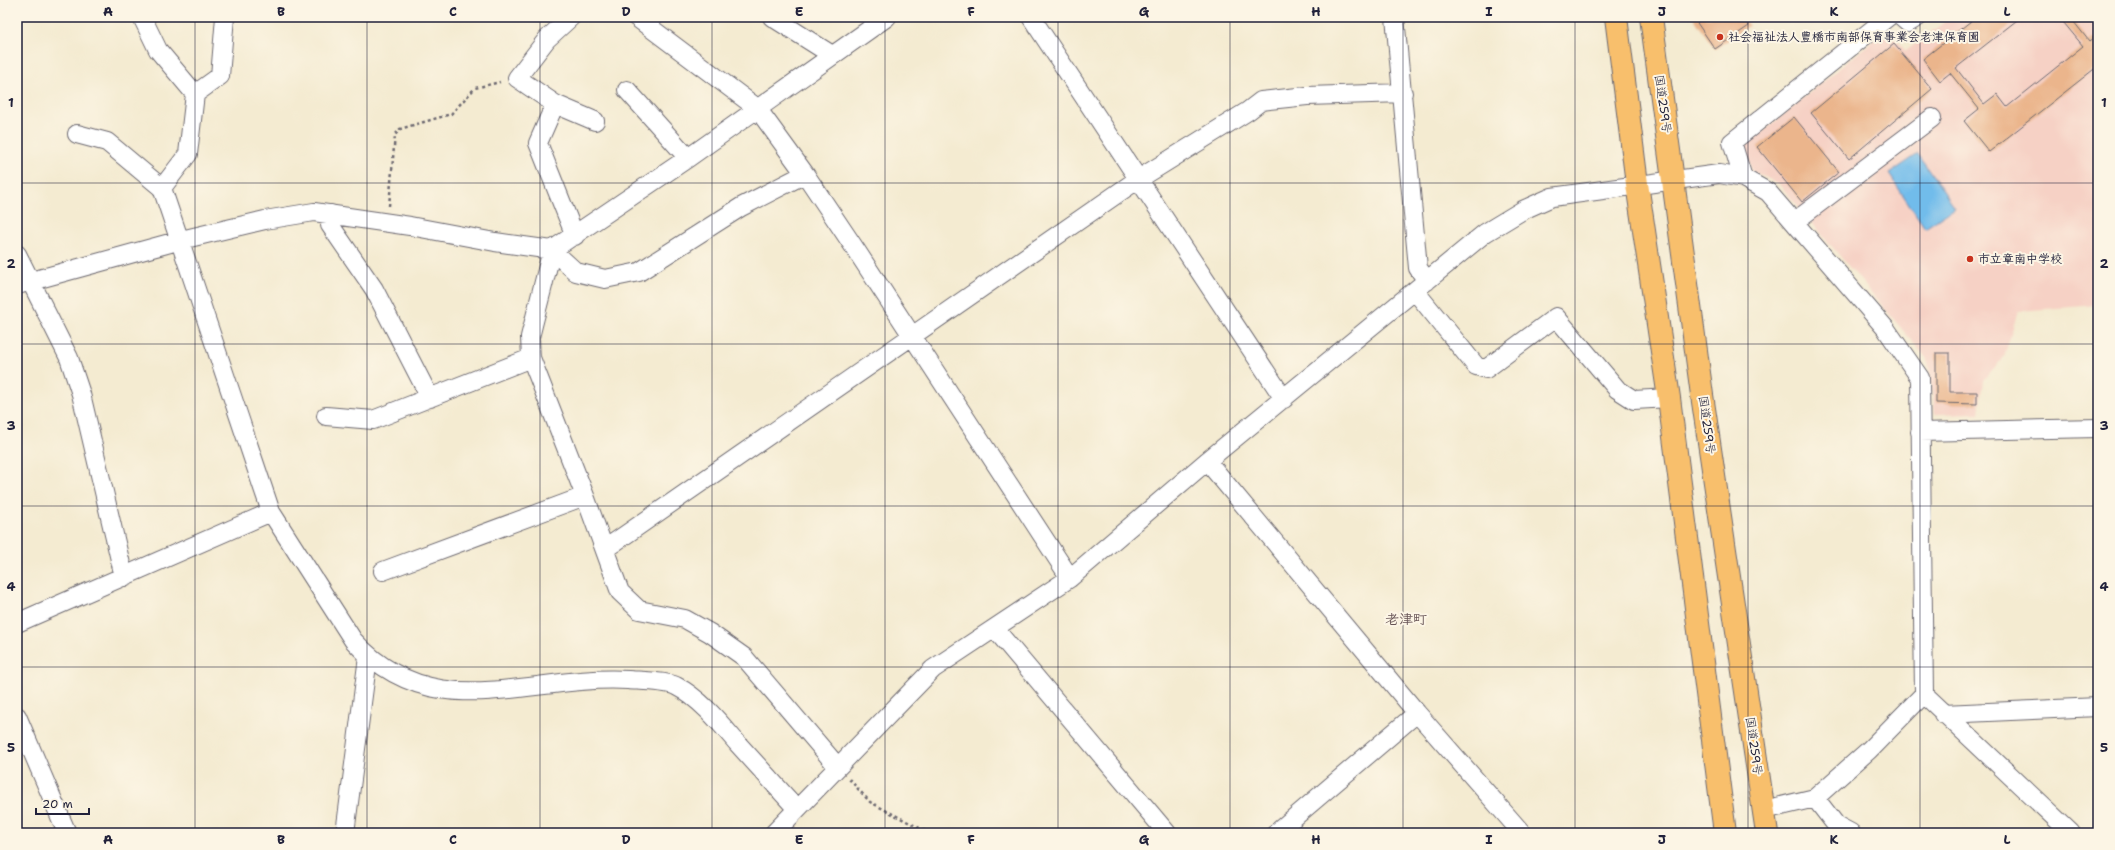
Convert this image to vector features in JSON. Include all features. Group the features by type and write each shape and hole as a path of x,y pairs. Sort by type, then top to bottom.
{"highway":[{"path":"1616,17 1637,184 1669,398 1725,833"},
{"name":"国道259号","path":"1651,17 1702,395 1767,833"}],"street":[{"path":"142,17 158,50 195,94 188,154 162,188"},
{"path":"195,94 220,76 225,17"},
{"path":"571,17 548,39 517,78 555,104 595,121"},
{"path":"636,17 757,108 805,174 1070,578"},
{"path":"772,17 832,55"},
{"path":"838,766 744,657 710,633 685,619 639,610 620,592 585,496 531,358 530,337 552,250 575,236 688,158 887,17"},
{"path":"1031,17 1137,180 1284,399"},
{"path":"1395,17 1418,268 1421,286 1476,366 1486,369 1556,316 1617,389 1634,400 1669,398"},
{"path":"1743,178 1732,142 1888,17"},
{"path":"1901,17 1908,23 1918,17"},
{"path":"627,90 688,158"},
{"path":"605,549 1137,180 1248,111 1261,101 1307,96 1403,93"},
{"path":"555,104 538,143 575,236"},
{"path":"1794,222 1932,118"},
{"path":"77,134 107,142 162,188 181,240 271,512 353,640 368,657 400,677 427,688 468,693 607,679 641,681 675,686 708,710 797,809"},
{"path":"23,282 181,240 265,220 314,212 387,222 552,250 576,272 605,279 639,272 741,207 805,174"},
{"path":"774,833 933,669 1070,578 1207,461 1485,233 1523,210 1552,197 1673,179 1719,174 1743,178 1768,192 1886,329 1920,378 1924,694 1943,714 2071,833"},
{"path":"331,214 330,225 374,289 430,398"},
{"path":"17,254 23,282 70,358 82,394 124,577"},
{"path":"326,416 373,420 531,358"},
{"path":"1920,432 2098,428"},
{"path":"1207,461 1417,714 1522,833"},
{"path":"383,572 585,496"},
{"path":"17,623 271,512"},
{"path":"995,629 1167,833"},
{"path":"345,833 368,657"},
{"path":"1764,810 1815,798 1869,750 1924,694"},
{"path":"1943,714 2098,707"},
{"path":"1276,833 1417,714"},
{"path":"17,716 68,833"},
{"path":"1815,798 1836,825 1851,833"}],"path":[{"path":"387,222 395,135 400,129 451,114 475,88 517,78"},
{"path":"838,766 870,802 929,833"}],"shaded area":[{"name":"市立章南中学校","path":"1951,17 2098,17 2098,305 2018,311 2004,357 1983,380 1979,413 1935,414 1928,360 1779,184 1752,171 1745,146 1886,30 1906,51"}],"water":[{"path":"1918,154 1955,208 1925,228 1889,174"}],"building":[{"name":"社会福祉法人豊橋市南部保育事業会老津保育園","path":"1693,17 1742,17 1749,26 1715,49"},
{"path":"1976,17 2021,17 1956,68 1984,104 1997,94 2007,107 2083,46 2059,17 2070,17 2089,41 2098,34 2098,66 1989,152 1964,121 1979,109 1950,73 1940,81 1923,59"},
{"path":"1894,44 1932,89 1849,159 1811,113"},
{"path":"1794,117 1839,172 1802,202 1757,147"},
{"path":"1936,353 1950,353 1950,392 1977,392 1977,404 1936,403"}],"place":[{"name":"社会福祉法人豊橋市南部保育事業会老津保育園","path":"1720,37"},
{"name":"市立章南中学校","path":"1970,259"}],"district":[{"name":"老津町","path":"1406,619"}]}
